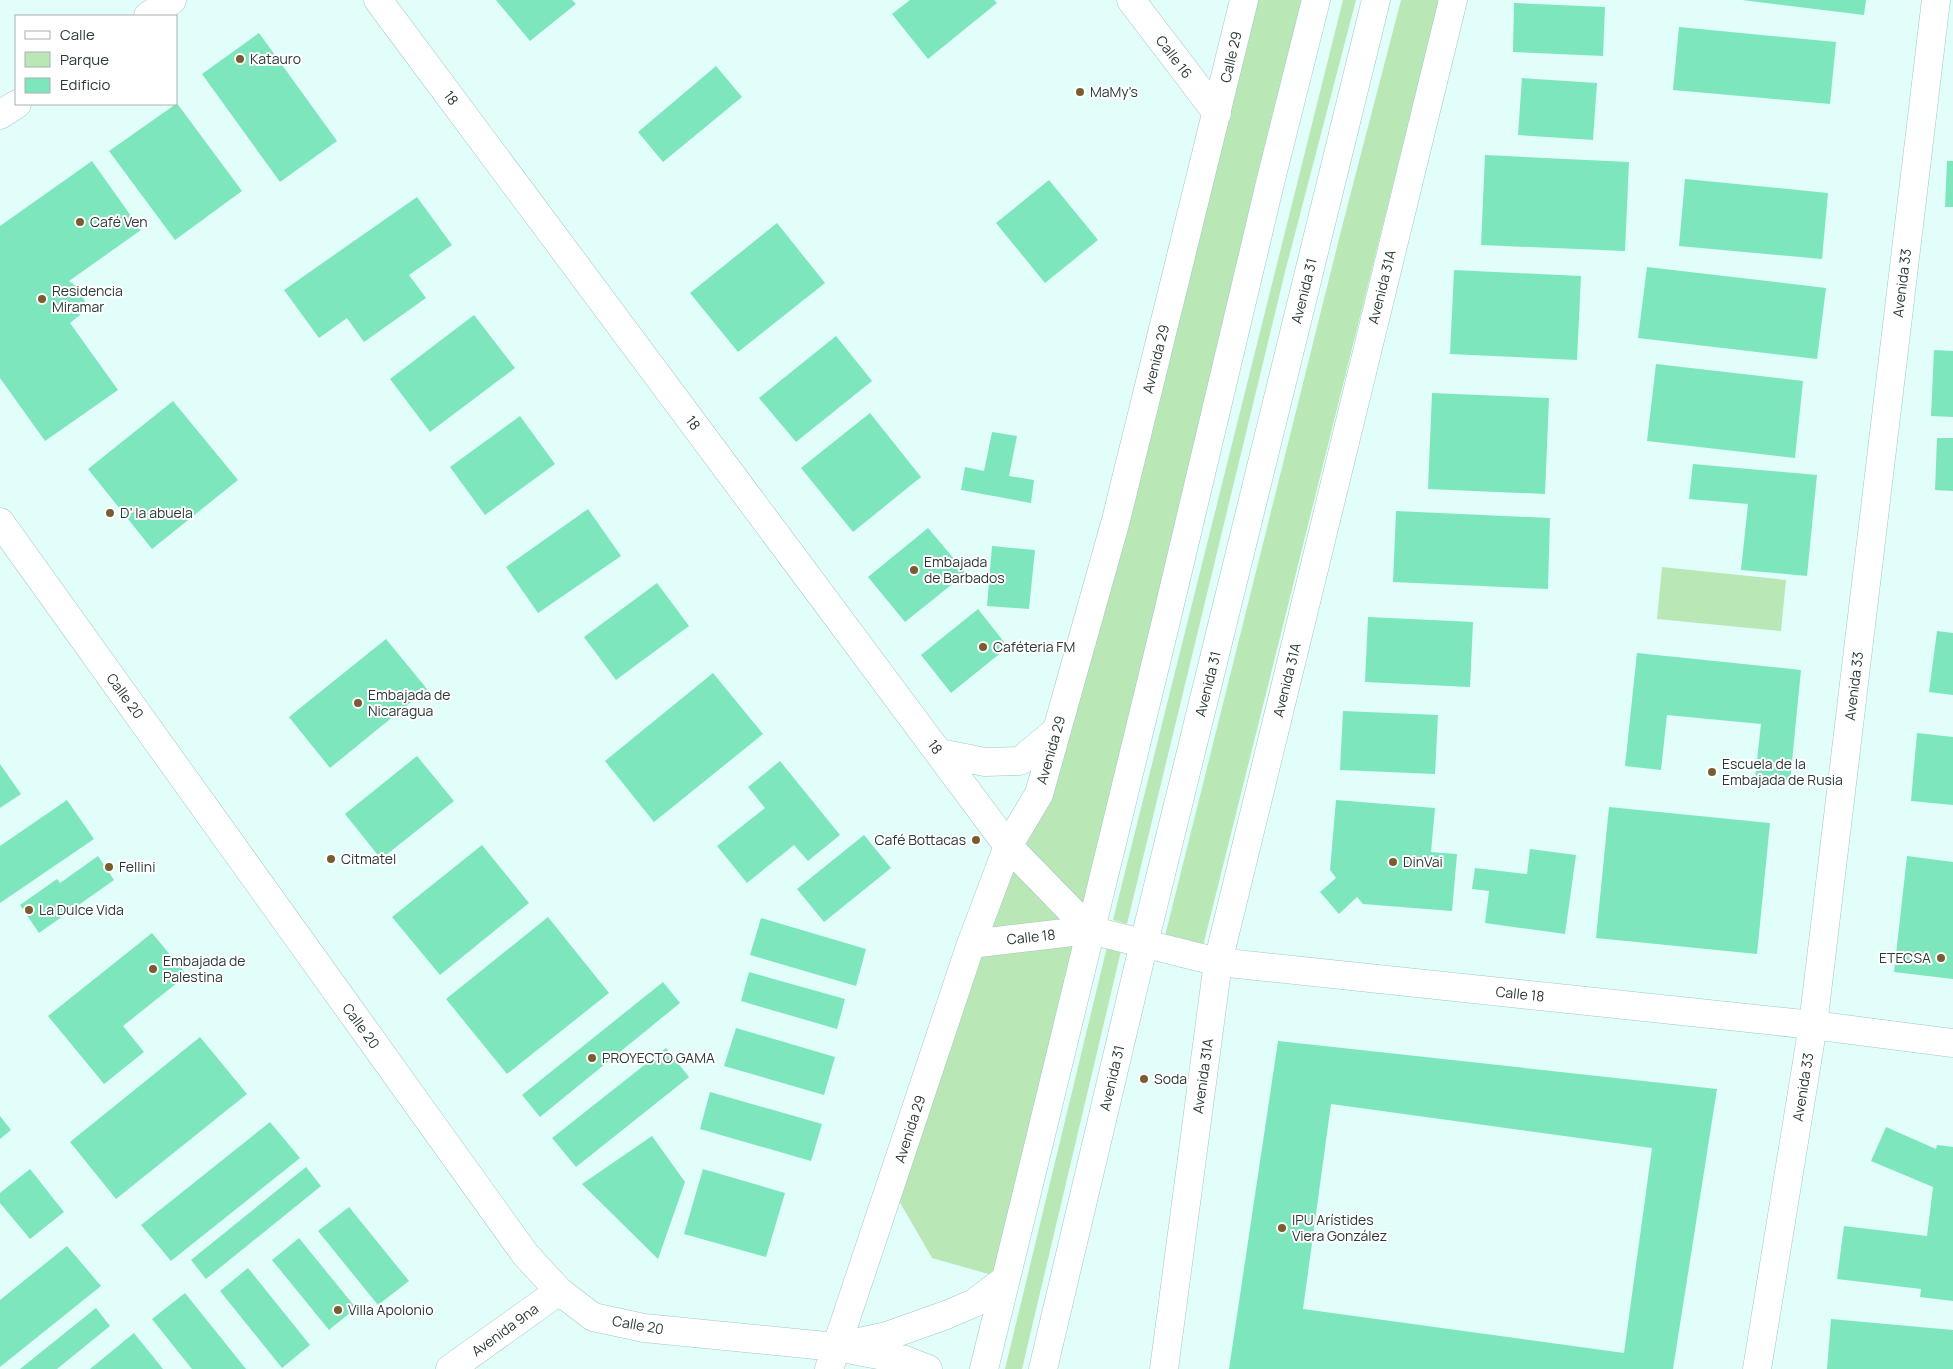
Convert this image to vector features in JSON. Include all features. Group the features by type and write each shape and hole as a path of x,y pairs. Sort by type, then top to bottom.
{"street":[{"path":"150,15 172,0"},
{"name":"18","path":"378,0 1008,846"},
{"name":"Calle 16","path":"1131,0 1217,113"},
{"name":"Calle 29","path":"1217,113 1244,0"},
{"path":"984,1369 1168,612 1270,179 1316,0"},
{"name":"Avenida 31","path":"1043,1369 1144,943 1376,0"},
{"name":"Avenida 31A","path":"1164,1369 1218,962 1453,0"},
{"name":"Avenida 33","path":"1757,1369 1814,1025 1936,0"},
{"path":"0,115 15,105"},
{"name":"Avenida 29","path":"832,1358 971,944 1008,846 1039,794 1116,520 1217,113"},
{"name":"Calle 20","path":"0,522 525,1254 559,1291 593,1317 644,1328 832,1358"},
{"path":"940,753 985,762 1020,761 1057,730"},
{"path":"1008,846 1090,930"},
{"name":"Calle 18","path":"971,944 1090,930 1218,962 1814,1025 1953,1042"},
{"path":"832,1358 974,1303 1006,1279"},
{"name":"Avenida 9na","path":"450,1369 559,1291"},
{"path":"832,1358 854,1369"},
{"path":"832,1358 904,1360 928,1369"}],"green space":[{"path":"1244,0 1316,0 1006,1279 932,1258 891,1187 1039,794"},
{"path":"1343,0 1356,0 1285,272 1127,924 1113,920"},
{"path":"1401,0 1439,0 1203,946 1165,936 1344,219"},
{"path":"1662,567 1786,580 1781,631 1657,619"},
{"path":"1107,947 1121,951 1022,1369 1005,1369"}],"building":[{"path":"496,0 572,0 576,4 530,41"},
{"path":"910,0 994,0 997,3 928,59 892,14"},
{"path":"1742,0 1866,0 1864,15"},
{"path":"1514,3 1605,7 1603,56 1513,52"},
{"path":"1679,27 1836,42 1830,104 1673,90"},
{"path":"259,33 337,141 280,182 202,74"},
{"path":"716,66 742,97 663,162 638,132"},
{"path":"1522,78 1597,83 1593,140 1518,135"},
{"path":"175,105 178,105 242,191 175,240 109,151"},
{"path":"1485,155 1629,162 1625,251 1481,245"},
{"name":"Residencia Miramar","path":"92,161 141,230 69,281 80,289 85,302 84,309 80,315 70,323 118,390 45,441 0,378 0,226"},
{"path":"1947,161 1953,161 1953,207 1945,207"},
{"path":"1685,179 1828,193 1822,259 1679,246"},
{"path":"1049,180 1098,240 1045,283 996,223"},
{"path":"417,197 452,245 409,275 426,298 364,342 347,318 319,338 284,290"},
{"path":"777,223 825,283 738,352 690,293"},
{"path":"1647,267 1826,288 1817,359 1638,338"},
{"path":"1454,270 1581,276 1577,360 1450,354"},
{"path":"474,315 515,368 430,432 390,379"},
{"path":"836,336 872,381 796,442 759,398"},
{"path":"1934,350 1953,351 1953,417 1931,416"},
{"path":"1656,364 1803,381 1795,458 1647,441"},
{"path":"1432,393 1549,398 1545,494 1428,489"},
{"path":"173,401 238,480 152,549 88,469"},
{"path":"870,413 921,477 853,532 801,468"},
{"path":"520,416 555,464 485,515 450,467"},
{"path":"992,432 1017,436 1009,476 1034,480 1031,503 961,490 965,467 984,471"},
{"path":"1937,438 1953,438 1953,491 1935,490"},
{"path":"1693,464 1817,475 1807,576 1741,570 1748,504 1689,499"},
{"path":"588,509 621,556 538,613 506,567"},
{"path":"1396,511 1550,518 1548,589 1393,582"},
{"path":"928,528 966,573 905,622 868,577"},
{"path":"992,546 1035,550 1029,609 987,606"},
{"path":"657,583 689,626 616,680 584,637"},
{"path":"978,609 1008,647 951,693 921,655"},
{"path":"1368,617 1473,622 1470,687 1365,682"},
{"path":"1937,631 1953,633 1953,695 1929,692"},
{"name":"Embajada de Nicaragua","path":"386,639 427,689 330,768 289,717"},
{"path":"1637,653 1801,670 1790,782 1755,778 1761,724 1667,715 1661,770 1625,766"},
{"path":"713,673 763,734 654,822 605,761"},
{"path":"1343,711 1438,715 1435,774 1340,770"},
{"path":"1917,733 1953,737 1953,805 1911,801"},
{"path":"417,756 454,801 381,859 345,814"},
{"path":"780,761 840,835 808,861 794,845 747,883 717,846 765,808 748,787"},
{"path":"0,764 21,794 0,808"},
{"path":"67,800 94,839 0,903 0,846"},
{"name":"DinVai","path":"1336,800 1435,808 1431,852 1457,854 1452,911 1363,904 1357,897 1339,914 1320,892 1336,878 1330,870"},
{"path":"1609,807 1770,823 1757,954 1596,938"},
{"path":"864,835 891,868 824,922 797,889"},
{"path":"482,845 529,903 440,975 392,917"},
{"path":"1530,849 1576,855 1565,934 1485,923 1489,891 1472,889 1475,868 1527,874"},
{"path":"98,856 114,880 39,933 20,905 57,879 60,883"},
{"path":"1907,856 1953,862 1953,979 1894,972"},
{"path":"548,917 609,993 507,1074 446,999"},
{"path":"761,918 866,949 856,986 750,955"},
{"path":"152,933 187,975 123,1026 144,1052 104,1084 48,1016"},
{"path":"749,972 845,999 837,1029 741,1001"},
{"path":"663,982 680,1003 540,1117 522,1095"},
{"path":"736,1028 835,1057 824,1095 724,1066"},
{"path":"200,1037 247,1094 116,1199 70,1142"},
{"name":"IPU Arístides Viera González","path":"1278,1041 1717,1089 1673,1369 1229,1369","holes":["1331,1104 1652,1148 1624,1353 1303,1309"]},
{"path":"666,1048 689,1077 576,1167 552,1138"},
{"path":"710,1092 822,1124 811,1161 700,1129"},
{"path":"0,1116 11,1130 0,1139"},
{"path":"270,1122 300,1158 171,1261 141,1225"},
{"path":"1886,1127 1936,1149 1937,1145 1953,1147 1953,1301 1920,1297 1921,1289 1837,1279 1844,1226 1927,1236 1933,1187 1871,1161"},
{"path":"652,1136 685,1182 658,1259 582,1184"},
{"path":"306,1167 321,1186 206,1279 191,1260"},
{"path":"30,1169 64,1212 30,1239 0,1203 0,1193"},
{"path":"703,1169 785,1193 766,1257 684,1234"},
{"path":"349,1207 409,1281 378,1305 318,1231"},
{"path":"299,1238 356,1308 329,1330 272,1260"},
{"path":"67,1246 101,1286 0,1367 0,1300"},
{"path":"248,1268 310,1345 282,1368 220,1291"},
{"path":"185,1293 246,1369 192,1369 152,1319"},
{"path":"96,1308 110,1326 57,1369 20,1369"},
{"path":"1831,1319 1953,1330 1953,1369 1827,1369"},
{"path":"134,1333 163,1369 90,1369"}],"place":[{"name":"Katauro","path":"240,59"},
{"name":"MaMy's","path":"1080,92"},
{"name":"Café Ven","path":"80,222"},
{"name":"Residencia Miramar","path":"42,299"},
{"name":"D’ la abuela","path":"110,513"},
{"name":"Embajada de Barbados","path":"914,570"},
{"name":"Caféteria FM","path":"983,647"},
{"name":"Embajada de Nicaragua","path":"358,703"},
{"name":"Escuela de la Embajada de Rusia","path":"1712,772"},
{"name":"Café Bottacas","path":"976,840"},
{"name":"Citmatel","path":"331,859"},
{"name":"DinVai","path":"1393,862"},
{"name":"Fellini","path":"109,867"},
{"name":"La Dulce Vida","path":"29,910"},
{"name":"ETECSA","path":"1941,958"},
{"name":"Embajada de Palestina","path":"153,969"},
{"name":"PROYECTO GAMA","path":"592,1058"},
{"name":"Soda","path":"1144,1079"},
{"name":"IPU Arístides Viera González","path":"1282,1228"},
{"name":"Villa Apolonio","path":"338,1310"}]}
